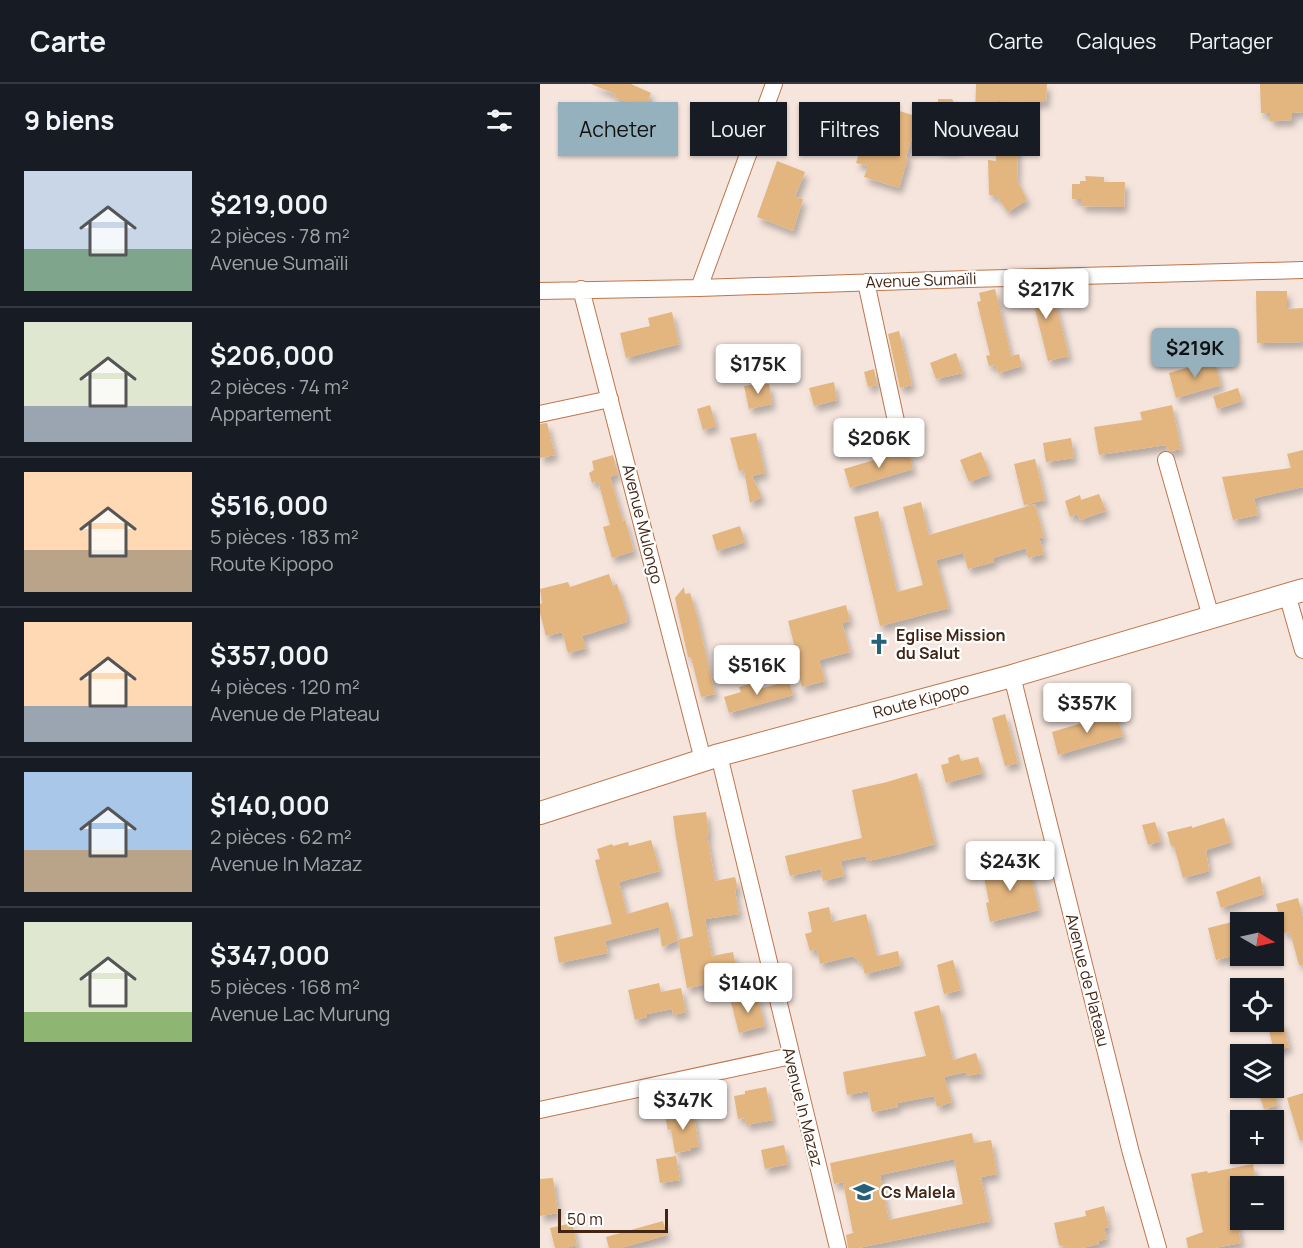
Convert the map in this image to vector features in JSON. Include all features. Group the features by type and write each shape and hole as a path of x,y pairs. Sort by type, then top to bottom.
{"main road":[{"name":"Route Kipopo","path":"540,813 711,757 1012,676 1295,592"}],"street":[{"path":"699,288 774,84"},
{"name":"Avenue Sumaïli","path":"540,291 1303,270"},
{"path":"866,282 899,435"},
{"name":"Avenue Mulongo","path":"581,289 711,757"},
{"path":"540,414 610,399"},
{"path":"1166,459 1211,617"},
{"path":"1295,592 1303,650"},
{"name":"Avenue de Plateau","path":"1012,676 1128,1141 1158,1248"},
{"name":"Avenue In Mazaz","path":"711,757 791,1056 838,1248"},
{"path":"540,1110 791,1056"}],"building":[{"path":"591,84 631,84 651,93 648,102 627,102 614,97 615,94"},
{"path":"976,84 1047,84 1046,102 975,102"},
{"path":"1260,84 1303,84 1303,112 1292,113 1292,120 1270,121 1270,113 1261,113"},
{"path":"938,99 952,99 954,102 938,102"},
{"path":"900,111 912,115 912,139 899,188 864,177 868,166 856,163 858,156 900,156"},
{"path":"996,156 1018,156 1017,180 1027,200 1008,212 996,195 989,195 988,160 996,161"},
{"path":"777,161 805,172 795,197 803,199 793,231 757,217"},
{"path":"1085,176 1104,177 1104,182 1125,182 1124,207 1081,206 1081,199 1072,199 1072,184 1086,181"},
{"path":"1048,287 1049,299 1054,298 1069,356 1048,361 1033,301 1016,302 1015,288"},
{"path":"995,289 1011,356 1019,354 1022,366 998,373 996,365 989,366 986,356 990,355 977,302 981,301 979,293"},
{"path":"1256,291 1287,291 1287,309 1303,308 1303,342 1257,343"},
{"path":"672,312 679,344 626,358 620,333 650,326 648,318"},
{"path":"899,331 912,385 900,388 888,334"},
{"path":"956,353 963,373 936,379 930,363"},
{"path":"1214,360 1221,385 1176,398 1169,373"},
{"path":"874,369 877,385 868,387 864,372"},
{"path":"834,382 837,400 814,406 809,388"},
{"path":"769,384 772,404 749,409 744,386"},
{"path":"1238,388 1242,401 1217,409 1213,396"},
{"path":"710,405 716,426 703,430 697,409"},
{"path":"1172,405 1181,449 1167,450 1166,445 1099,455 1094,427 1142,420 1140,412"},
{"path":"547,423 555,455 540,458 540,424"},
{"path":"756,433 765,473 752,476 762,497 750,503 744,470 739,471 730,438"},
{"path":"1071,438 1074,458 1046,462 1043,443"},
{"path":"908,450 913,469 850,488 844,469"},
{"path":"1303,450 1303,487 1254,498 1258,515 1233,520 1222,477 1291,468 1287,454"},
{"path":"981,452 990,474 969,482 960,460"},
{"path":"613,455 618,474 610,477 634,551 612,558 603,527 610,525 598,481 592,483 589,473 594,470 592,461"},
{"path":"1035,459 1045,500 1024,505 1014,464"},
{"path":"1099,494 1106,511 1080,520 1077,514 1070,517 1065,501 1080,495 1081,500"},
{"path":"921,502 929,535 1035,504 1044,537 1039,538 1044,554 1028,558 1026,548 993,558 994,562 968,569 963,553 936,560 949,608 880,626 854,517 878,511 897,592 923,585 903,507"},
{"path":"740,526 745,542 717,551 712,535"},
{"path":"609,574 613,586 617,584 627,614 626,622 582,636 586,648 568,653 562,632 546,636 540,613 542,603 540,589 568,582 570,587"},
{"path":"684,587 685,594 690,593 697,616 715,694 701,697 691,657 688,657 675,598"},
{"path":"846,605 850,621 842,623 850,652 819,660 825,681 802,687 797,667 800,667 788,621"},
{"path":"789,681 793,695 729,713 724,697 741,692 739,687 756,682 759,689"},
{"path":"1116,713 1123,736 1058,755 1052,732"},
{"path":"1005,714 1018,763 1005,766 992,718"},
{"path":"959,754 961,761 978,757 983,773 946,783 941,765 949,763 948,758"},
{"path":"917,773 935,844 867,861 866,856 841,861 844,876 823,881 821,869 790,876 785,856 862,838 852,790"},
{"path":"706,812 709,834 707,834 715,881 735,877 738,890 735,890 739,914 705,919 712,956 733,952 736,968 728,969 730,980 687,988 678,940 693,936 673,816"},
{"path":"1224,818 1231,842 1206,850 1209,871 1183,878 1174,846 1171,846 1167,832 1192,826 1192,828"},
{"path":"1155,822 1161,841 1148,845 1142,825"},
{"path":"651,840 660,871 619,882 627,914 668,902 678,940 662,947 659,927 605,941 608,953 559,963 554,937 612,924 595,860 600,859 597,849 612,844 613,846 628,842 629,846"},
{"path":"1028,862 1039,910 990,922 986,903 989,902 983,873"},
{"path":"1260,876 1264,894 1221,908 1216,892"},
{"path":"1298,898 1303,918 1303,965 1299,965 1290,932 1284,933 1284,912 1278,912 1276,904"},
{"path":"829,907 832,922 866,914 877,956 898,951 901,965 865,974 862,964 853,956 820,964 817,949 810,951 805,934 812,932 808,912"},
{"path":"1230,922 1230,956 1216,960 1208,928"},
{"path":"953,960 961,990 944,994 937,965"},
{"path":"659,983 661,992 681,988 686,1012 673,1015 672,1009 647,1014 647,1017 635,1020 628,990"},
{"path":"757,995 765,1026 739,1033 731,1002"},
{"path":"939,1005 953,1060 976,1053 982,1073 967,1076 966,1072 944,1077 952,1102 937,1107 934,1096 897,1103 898,1107 872,1112 868,1091 847,1095 843,1072 926,1056 914,1012"},
{"path":"1284,1026 1289,1047 1284,1048 1284,1044 1272,1044 1269,1032 1284,1032"},
{"path":"766,1087 773,1120 746,1125 745,1118 738,1119 734,1096 745,1094 745,1091"},
{"path":"1303,1093 1303,1140 1300,1141 1287,1098"},
{"path":"1260,1098 1276,1098 1278,1105 1264,1109"},
{"path":"693,1111 699,1146 675,1153 671,1129 668,1130 665,1116"},
{"path":"972,1133 974,1143 991,1140 997,1174 981,1177 990,1221 858,1248 848,1248 846,1235 853,1233 843,1182 834,1184 830,1163","holes":["954,1159 963,1204 889,1220 880,1175"]},
{"path":"784,1145 788,1164 765,1169 761,1150"},
{"path":"676,1156 680,1180 660,1183 656,1159"},
{"path":"1253,1164 1255,1176 1230,1176 1230,1230 1239,1230 1241,1243 1214,1248 1188,1248 1186,1238 1203,1232 1191,1174 1207,1171 1208,1173"},
{"path":"553,1178 558,1213 540,1216 540,1179"},
{"path":"1104,1206 1109,1227 1104,1228 1107,1239 1098,1241 1099,1244 1082,1248 1059,1245 1054,1223 1086,1216 1085,1211"},
{"path":"663,1221 667,1235 621,1248 609,1248 606,1237"},
{"path":"572,1223 577,1245 555,1248 550,1228"}],"place":[{"name":"Eglise Mission du Salut","path":"879,644"},
{"name":"Cs Malela","path":"864,1192"}]}
